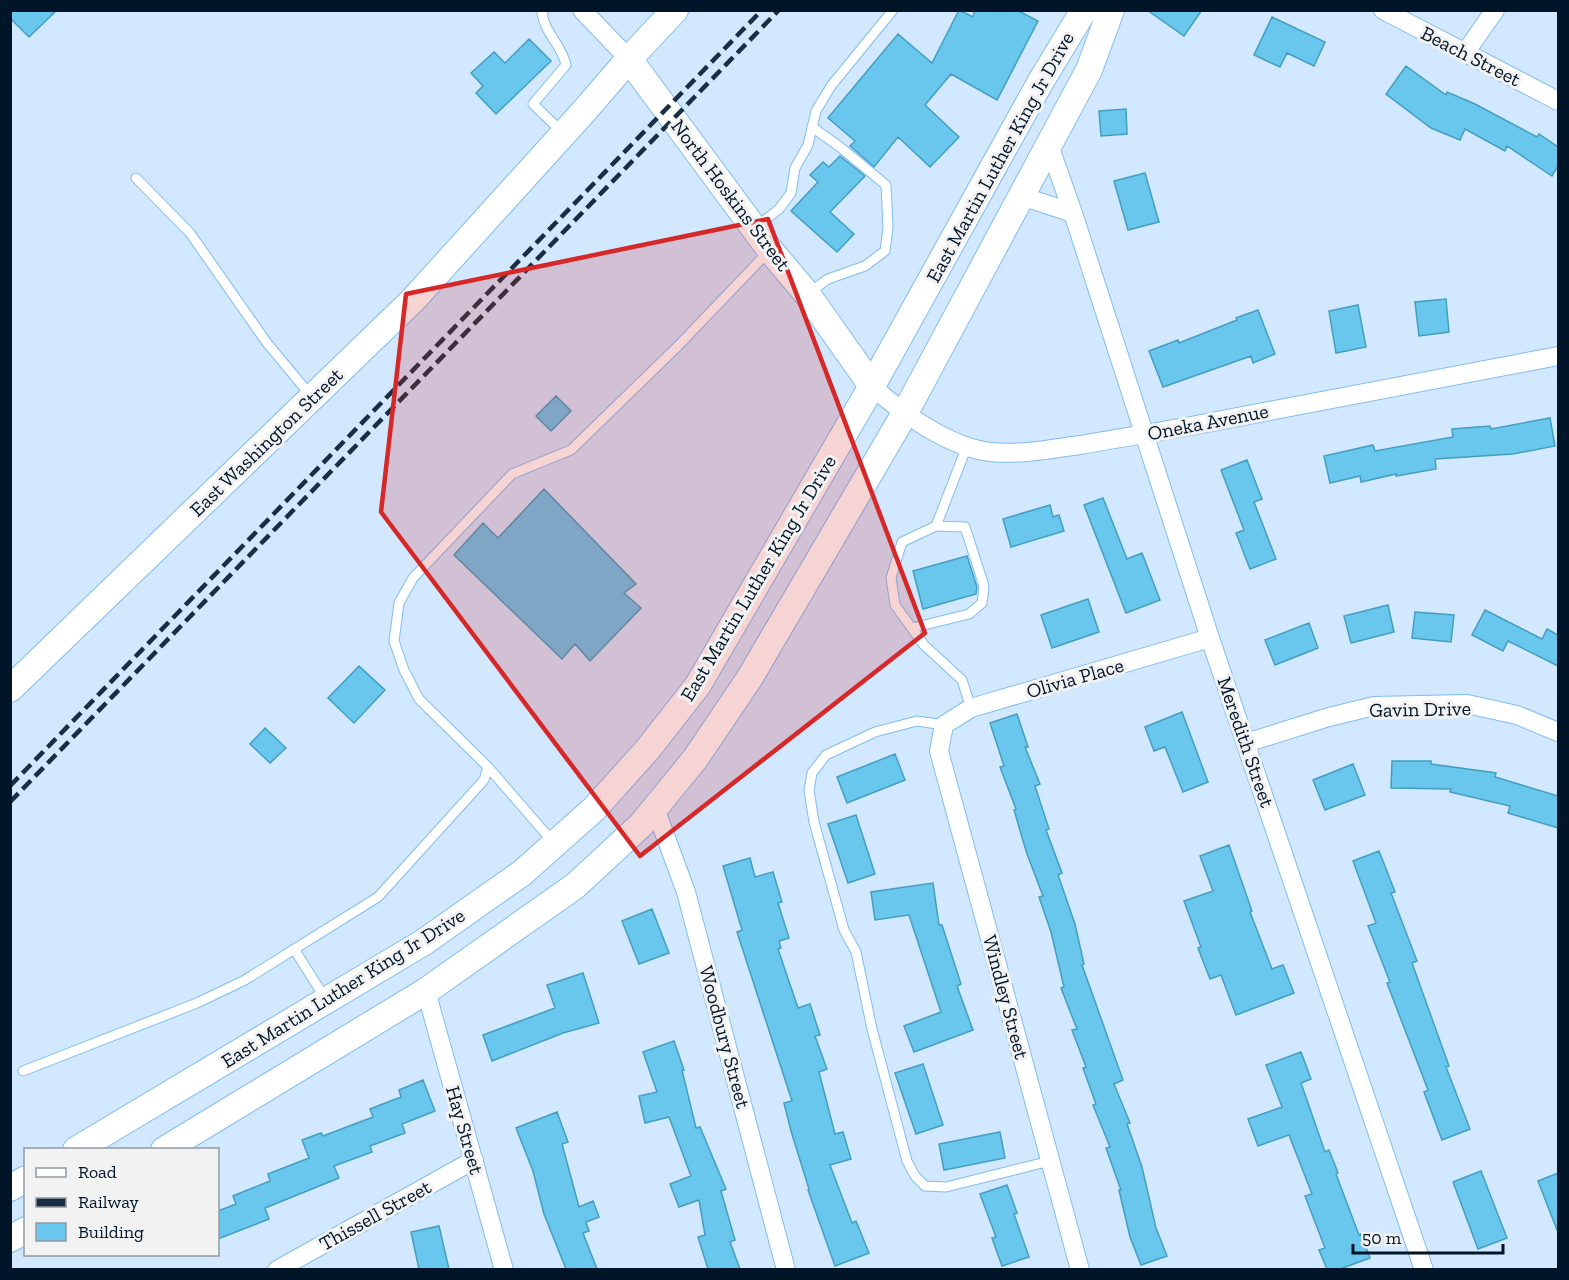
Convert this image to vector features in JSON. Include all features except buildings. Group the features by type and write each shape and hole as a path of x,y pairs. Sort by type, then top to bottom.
{"main road":[{"name":"East Washington Street","path":"10,689 413,300 675,10"},
{"name":"East Martin Luther King Jr Drive","path":"78,1148 424,942 522,873 594,809 648,749 698,685 872,386 1041,81 1084,10"},
{"name":"East Martin Luther King Jr Drive","path":"166,1148 426,991 575,886 641,825 695,759 749,679 905,413 1089,70 1111,10"},
{"name":"North Hoskins Street","path":"629,59 770,250 807,294 872,386"},
{"path":"10,1188 24,1180"},
{"path":"10,1239 24,1231"}],"street":[{"name":"North Hoskins Street","path":"582,10 629,59"},
{"name":"Beach Street","path":"1383,10 1558,101"},
{"path":"1465,53 1495,10"},
{"name":"Meredith Street","path":"1049,145 1210,638 1424,1269"},
{"path":"1021,196 1073,213"},
{"name":"Oneka Avenue","path":"872,386 905,413 950,439 967,446 988,452 1039,451 1144,435 1558,356"},
{"name":"Olivia Place","path":"944,725 971,708 1210,638"},
{"name":"Gavin Drive","path":"1246,743 1329,717 1374,706 1467,704 1517,715 1558,732"},
{"name":"Windley Street","path":"944,725 939,751 1080,1269"},
{"name":"Woodbury Street","path":"655,808 686,892 786,1269"},
{"name":"Hay Street","path":"426,991 504,1269"},
{"name":"Thissell Street","path":"277,1269 474,1160"}],"lane":[{"path":"544,10 543,25 564,57 566,65 533,105 564,134"},
{"path":"755,228 779,208 791,193 795,168 808,145 816,111 831,86 893,10"},
{"path":"807,294 828,279 865,266 885,251 888,227 886,185 812,127"},
{"path":"136,178 190,233 267,343 312,398"},
{"path":"555,844 488,766 419,699 404,670 394,641 399,603 413,578 512,474 571,450 679,345 770,250"},
{"path":"936,526 967,446"},
{"path":"912,628 969,614 982,603 984,586 966,527 936,526 902,542 891,578 896,605 912,628 924,645 962,680 971,708"},
{"path":"944,725 917,720 875,732 826,755 812,773 809,790 814,822 844,930 856,952 872,1029 908,1161 915,1176 925,1186 946,1187 1050,1161"},
{"path":"23,1071 197,1004 245,980 378,897 484,780 488,766"},
{"path":"294,950 327,1000"}],"highlighted area":[{"path":"768,219 925,633 640,856 381,512 406,294"}],"railway":[{"path":"10,786 762,10"},
{"path":"10,802 779,10"}]}
